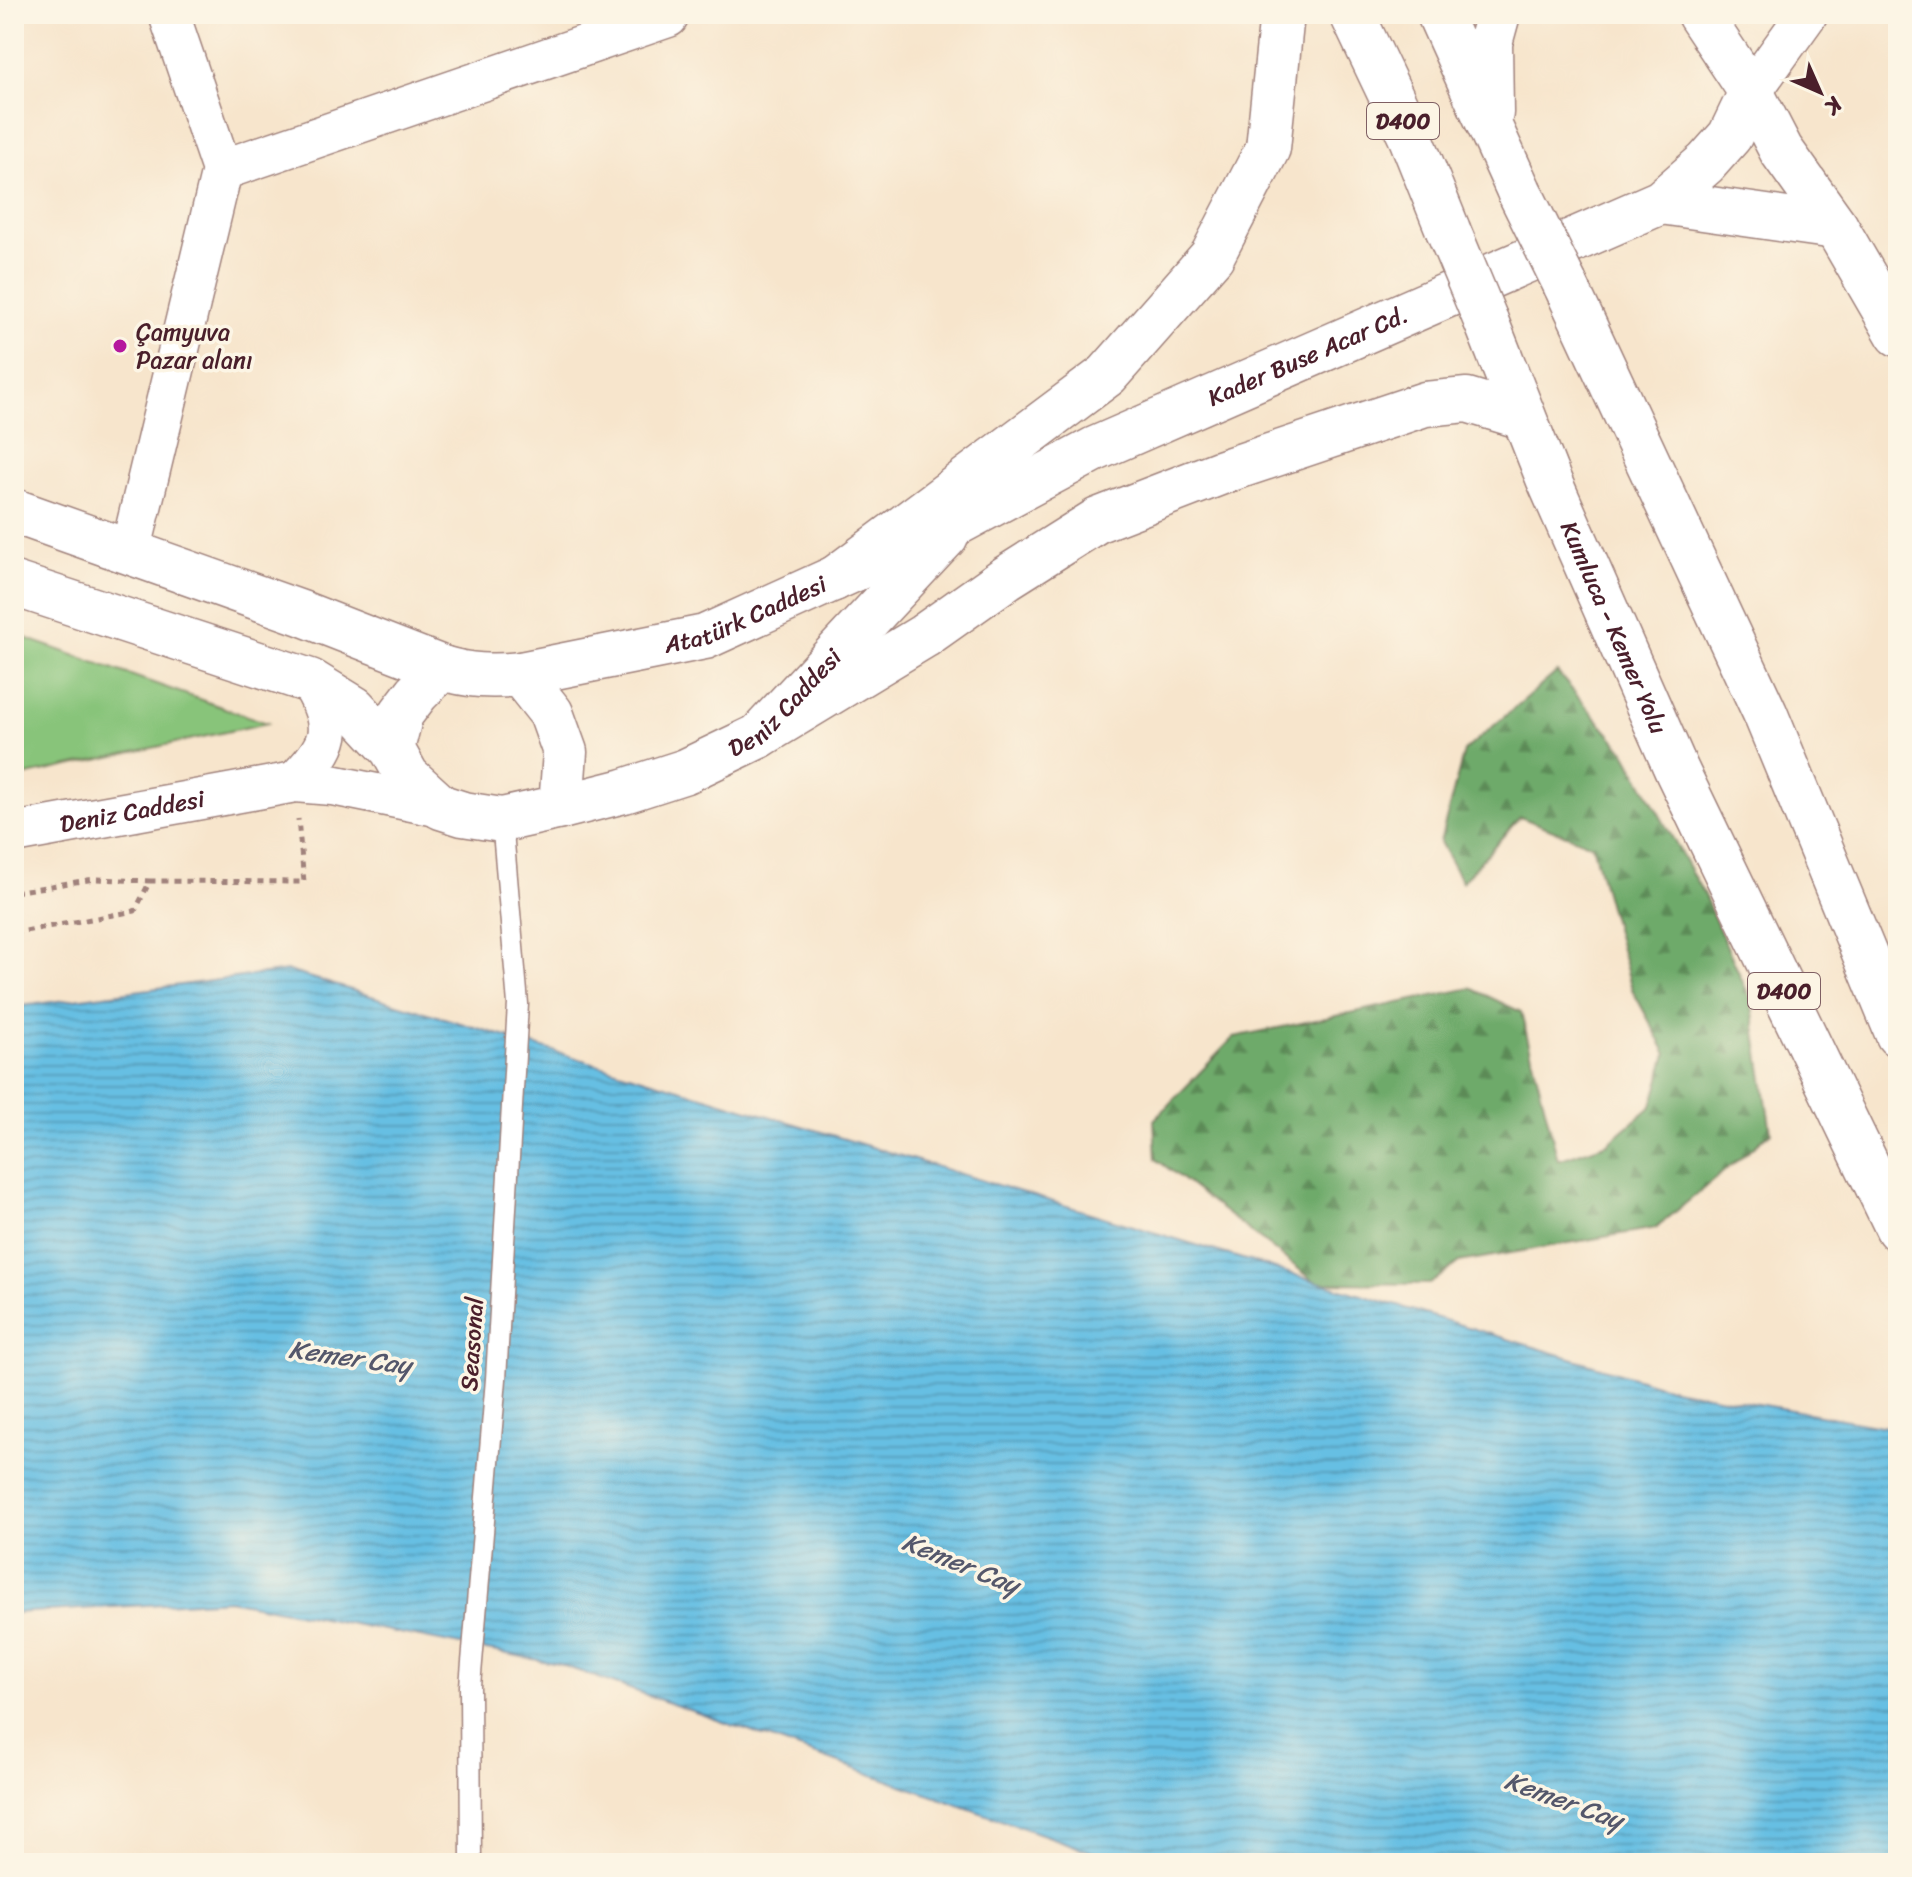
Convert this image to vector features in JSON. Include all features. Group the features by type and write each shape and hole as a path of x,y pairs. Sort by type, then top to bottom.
{"main road":[{"path":"834,579 1107,375 1212,256 1268,148 1282,14"},
{"name":"Kumluca - Kemer Yolu","path":"1352,14 1411,138 1548,478 1677,771 1894,1220"},
{"path":"1439,14 1765,713 1898,1035"},
{"path":"1492,132 1490,43 1498,14"},
{"path":"1699,19 1751,92 1781,150 1836,227 1898,334"},
{"name":"Kader Buse Acar Cd.","path":"959,522 1095,449 1661,202 1706,163 1730,136 1751,92"},
{"path":"1661,202 1836,227"},
{"path":"759,736 924,636 1006,578 1098,520 1222,472 1425,404 1467,400 1523,417"},
{"path":"14,511 301,613 442,668 465,675 493,677 520,674 551,713 565,752 561,807 502,820 441,807 407,776 392,749 354,708 310,681 14,584"},
{"name":"Atatürk Caddesi","path":"520,674 705,637 959,522"},
{"name":"Deniz Caddesi","path":"561,807 686,771 759,736 959,522"},
{"path":"392,749 401,714 442,668"}],"street":[{"path":"130,553 222,170 169,14"},
{"path":"222,170 668,17 667,14"},
{"path":"1751,92 1807,14"},
{"path":"295,782 316,761 326,743 326,707 310,681"},
{"name":"Deniz Caddesi","path":"14,833 295,782 332,785 441,807"}],"lane":[{"name":"Seasonal","path":"471,1863 470,1686 496,1379 518,1004 502,820"}],"path":[{"path":"14,892 94,879 304,882 295,782"},
{"path":"14,933 135,911 150,881"}],"green space":[{"path":"14,634 267,723 14,778"},
{"path":"1557,672 1625,752 1703,893 1751,1000 1771,1132 1656,1228 1459,1262 1430,1284 1317,1283 1156,1159 1154,1120 1234,1037 1471,988 1521,1012 1558,1160 1608,1143 1652,1106 1667,1054 1632,989 1592,845 1520,817 1462,882 1440,842 1464,751"}],"water":[{"name":"Kemer Cay","path":"288,971 1673,1389 1898,1429 1898,1863 1123,1863 559,1664 229,1600 14,1613 14,1007"}],"place":[{"name":"Çamyuva Pazar alanı","path":"120,346"}]}
